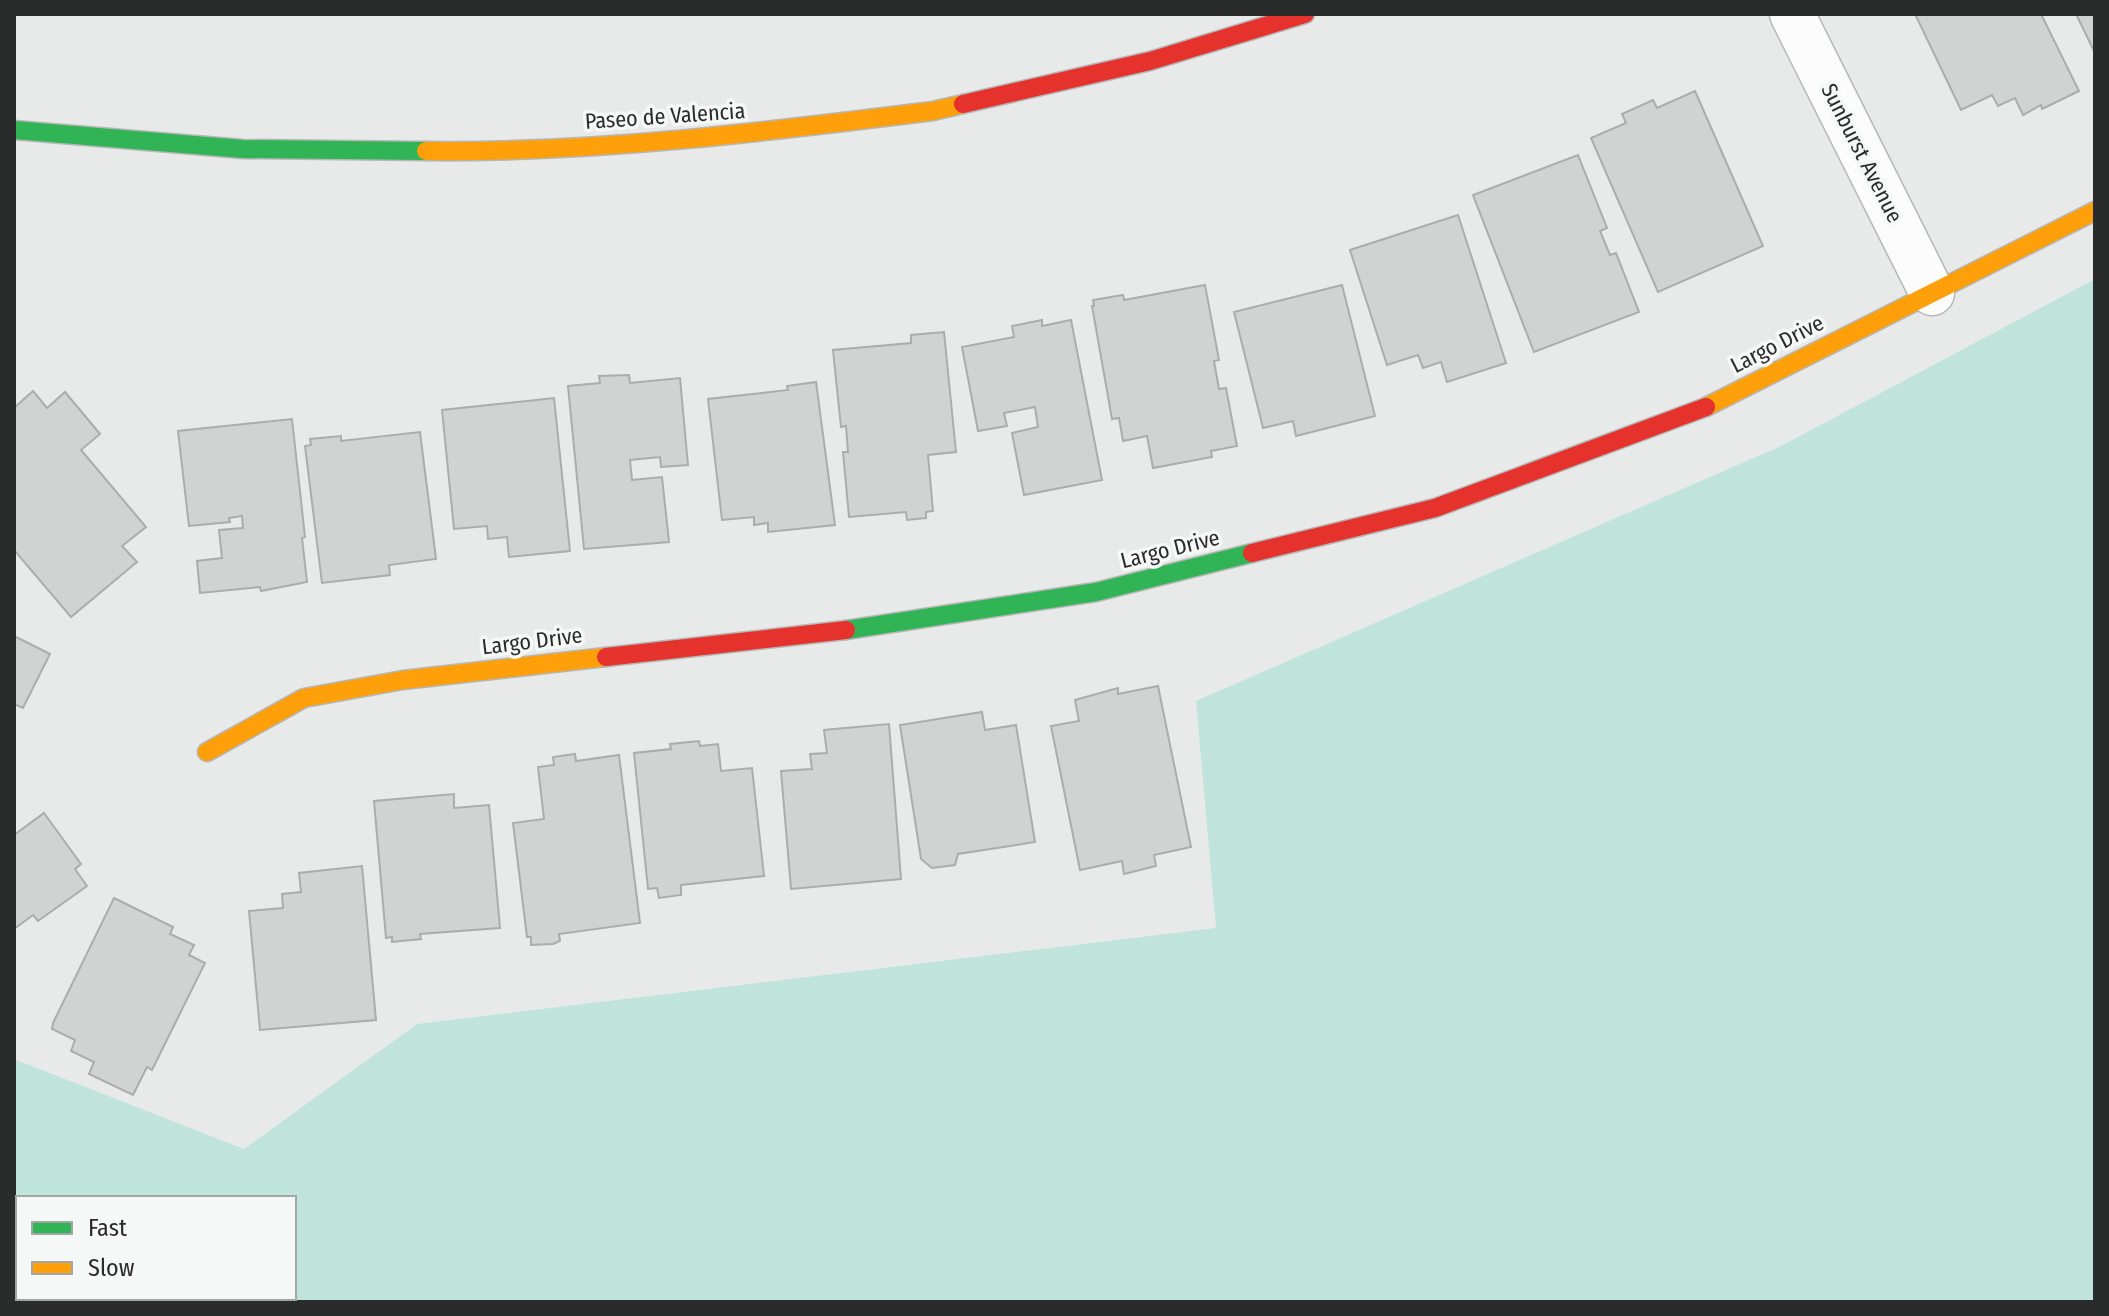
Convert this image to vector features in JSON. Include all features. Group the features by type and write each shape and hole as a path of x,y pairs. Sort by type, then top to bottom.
{"street":[{"name":"Paseo de Valencia","path":"14,130 243,149 487,152 739,135 933,111 1150,61 1305,14"},
{"name":"Sunburst Avenue","path":"1792,14 1932,293"},
{"name":"Largo Drive","path":"207,752 304,698 403,680 887,625 1096,592 1435,508 1708,406 2095,211"}],"green space":[{"path":"2095,279 2095,1302 14,1302 14,1059 244,1149 417,1024 1216,928 1196,701 1781,446"}],"building":[{"path":"1915,14 2041,14 2079,91 2023,115 2015,98 1998,106 1992,95 1961,110"},
{"path":"2076,14 2095,14 2095,53"},
{"path":"1695,91 1763,246 1658,292 1591,138 1626,123 1622,114 1653,100 1657,108"},
{"path":"1578,155 1607,228 1600,231 1610,255 1616,253 1639,312 1534,352 1473,195"},
{"path":"1458,215 1506,363 1447,382 1441,362 1423,368 1418,355 1387,365 1350,250"},
{"path":"1205,285 1219,360 1214,361 1219,389 1226,388 1237,446 1211,451 1212,457 1153,468 1147,436 1123,441 1119,418 1112,419 1093,300 1123,295 1124,300"},
{"path":"1342,285 1375,416 1296,436 1293,421 1263,428 1234,312"},
{"path":"1042,320 1042,326 1071,320 1102,480 1024,495 1012,433 1038,427 1035,407 1004,413 1007,426 978,431 962,347 1014,337 1012,326"},
{"path":"944,332 956,452 928,455 933,511 926,512 926,518 907,520 906,512 849,517 843,452 848,452 846,426 841,427 833,350 911,343 911,335"},
{"path":"629,375 630,383 680,378 688,465 661,467 660,457 630,460 632,480 662,477 669,542 584,549 568,386 600,383 599,376"},
{"path":"816,382 835,525 768,532 768,523 754,525 754,517 722,520 708,399 788,390 787,386"},
{"path":"33,391 47,408 65,392 100,434 81,450 146,527 122,546 137,562 71,617 14,550 14,408"},
{"path":"554,398 570,551 509,557 507,537 488,539 487,526 454,529 442,410"},
{"path":"292,419 307,582 261,591 260,587 200,593 197,561 222,558 219,530 243,528 242,516 229,518 230,522 189,526 178,431"},
{"path":"420,432 436,559 389,565 390,575 322,583 305,446 311,445 310,439 341,436 341,441"},
{"path":"14,636 50,654 23,708 14,704"},
{"path":"1158,686 1191,847 1154,855 1156,866 1124,874 1122,861 1080,870 1051,726 1079,721 1075,700 1118,688 1118,694"},
{"path":"982,712 985,730 1016,725 1035,842 958,854 955,865 932,868 921,859 900,725"},
{"path":"889,724 901,879 791,889 781,771 812,769 810,754 827,753 824,730"},
{"path":"699,741 700,746 718,744 721,771 752,768 764,876 681,885 681,895 659,898 657,888 648,889 634,753 671,749 670,744"},
{"path":"575,754 576,761 619,755 640,923 559,934 560,941 553,944 531,945 531,937 527,937 513,823 544,819 538,767 554,765 553,757"},
{"path":"454,794 454,808 489,805 500,928 420,934 421,939 392,942 392,937 386,938 374,801"},
{"path":"44,813 81,864 75,869 87,886 38,921 33,915 14,929 14,835"},
{"path":"362,866 376,1020 260,1030 249,911 283,908 282,894 301,892 299,873"},
{"path":"114,898 173,927 170,934 194,945 189,955 205,963 152,1070 147,1067 133,1095 89,1074 94,1062 71,1051 75,1040 52,1029"}],"traffic: fast":[{"path":"14,130 243,149 426,151"},
{"path":"846,630 1096,592 1252,553"}],"traffic: slow":[{"path":"426,151 553,149 680,140 933,111 963,104"},
{"path":"1706,407 2095,211"},
{"path":"207,752 304,698 403,680 606,657"}],"traffic: jam":[{"path":"963,104 1150,61 1305,14"},
{"path":"1252,553 1435,508 1706,407"},
{"path":"606,657 846,630"}]}
